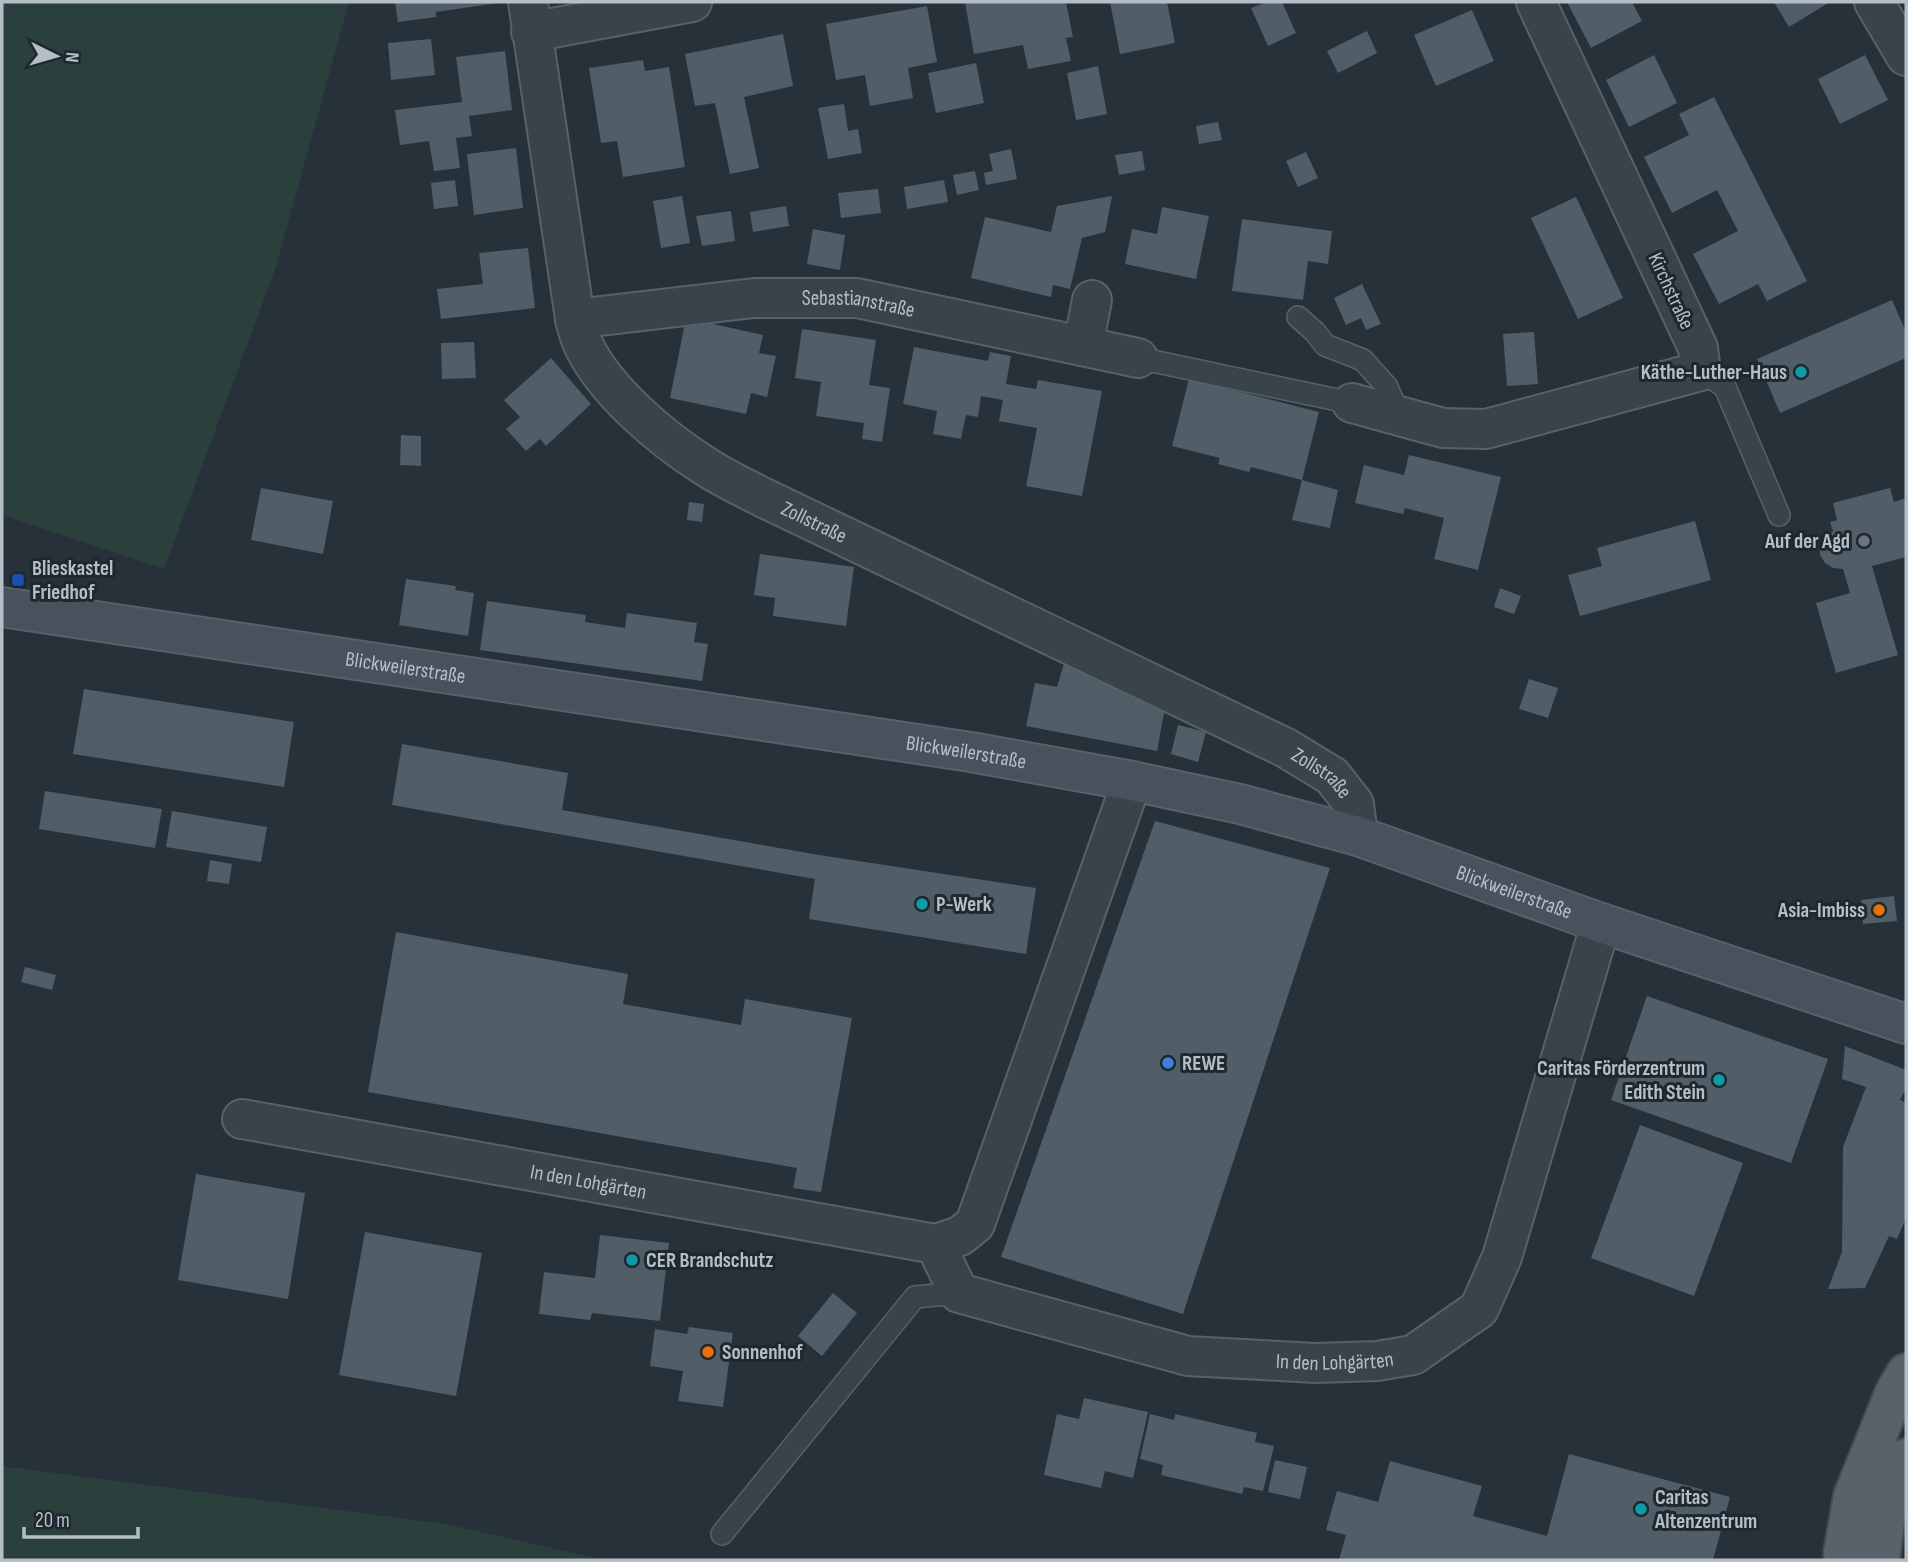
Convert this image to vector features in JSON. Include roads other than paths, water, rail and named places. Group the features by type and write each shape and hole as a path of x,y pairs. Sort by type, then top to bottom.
{"main road":[{"path":"1866,1559 1853,1496 1894,1394 1906,1373"},
{"path":"1866,1559 1906,1458"}],"street":[{"path":"530,17 692,2"},
{"name":"Kirchstraße","path":"1536,2 1698,348 1701,371"},
{"path":"1874,2 1906,56"},
{"name":"Zollstraße","path":"530,17 575,319 583,344 598,370 653,427 704,466 762,497 1286,748 1332,776 1354,804 1358,836"},
{"name":"Sebastianstraße","path":"575,319 754,298 857,298 1138,358"},
{"path":"1083,346 1092,300"},
{"path":"1352,403 1443,428 1486,429 1701,371"},
{"name":"Blickweilerstraße","path":"2,607 971,752 1240,804 1358,836 1601,923 1904,1025"},
{"path":"959,1293 935,1244 960,1236 975,1224 1132,781"},
{"name":"In den Lohgärten","path":"959,1293 1188,1356 1316,1363 1377,1362 1413,1355 1479,1309 1502,1258 1601,923"},
{"name":"In den Lohgärten","path":"242,1119 935,1244"}],"lane":[{"path":"1298,317 1325,345 1363,360 1387,387 1401,418"},
{"path":"1138,358 1352,403"},
{"path":"1701,371 1725,387 1779,515"},
{"path":"722,1534 915,1297 959,1293"}],"place":[{"name":"Käthe-Luther-Haus","path":"1801,372"},
{"name":"Auf der Agd","path":"1864,541"},
{"name":"Blieskastel Friedhof","path":"18,580"},
{"name":"P-Werk","path":"922,904"},
{"name":"Asia-Imbiss","path":"1879,910"},
{"name":"REWE","path":"1168,1063"},
{"name":"Caritas Förderzentrum Edith Stein","path":"1719,1080"},
{"name":"CER Brandschutz","path":"632,1260"},
{"name":"Sonnenhof","path":"708,1352"},
{"name":"Caritas Altenzentrum","path":"1641,1509"}]}
